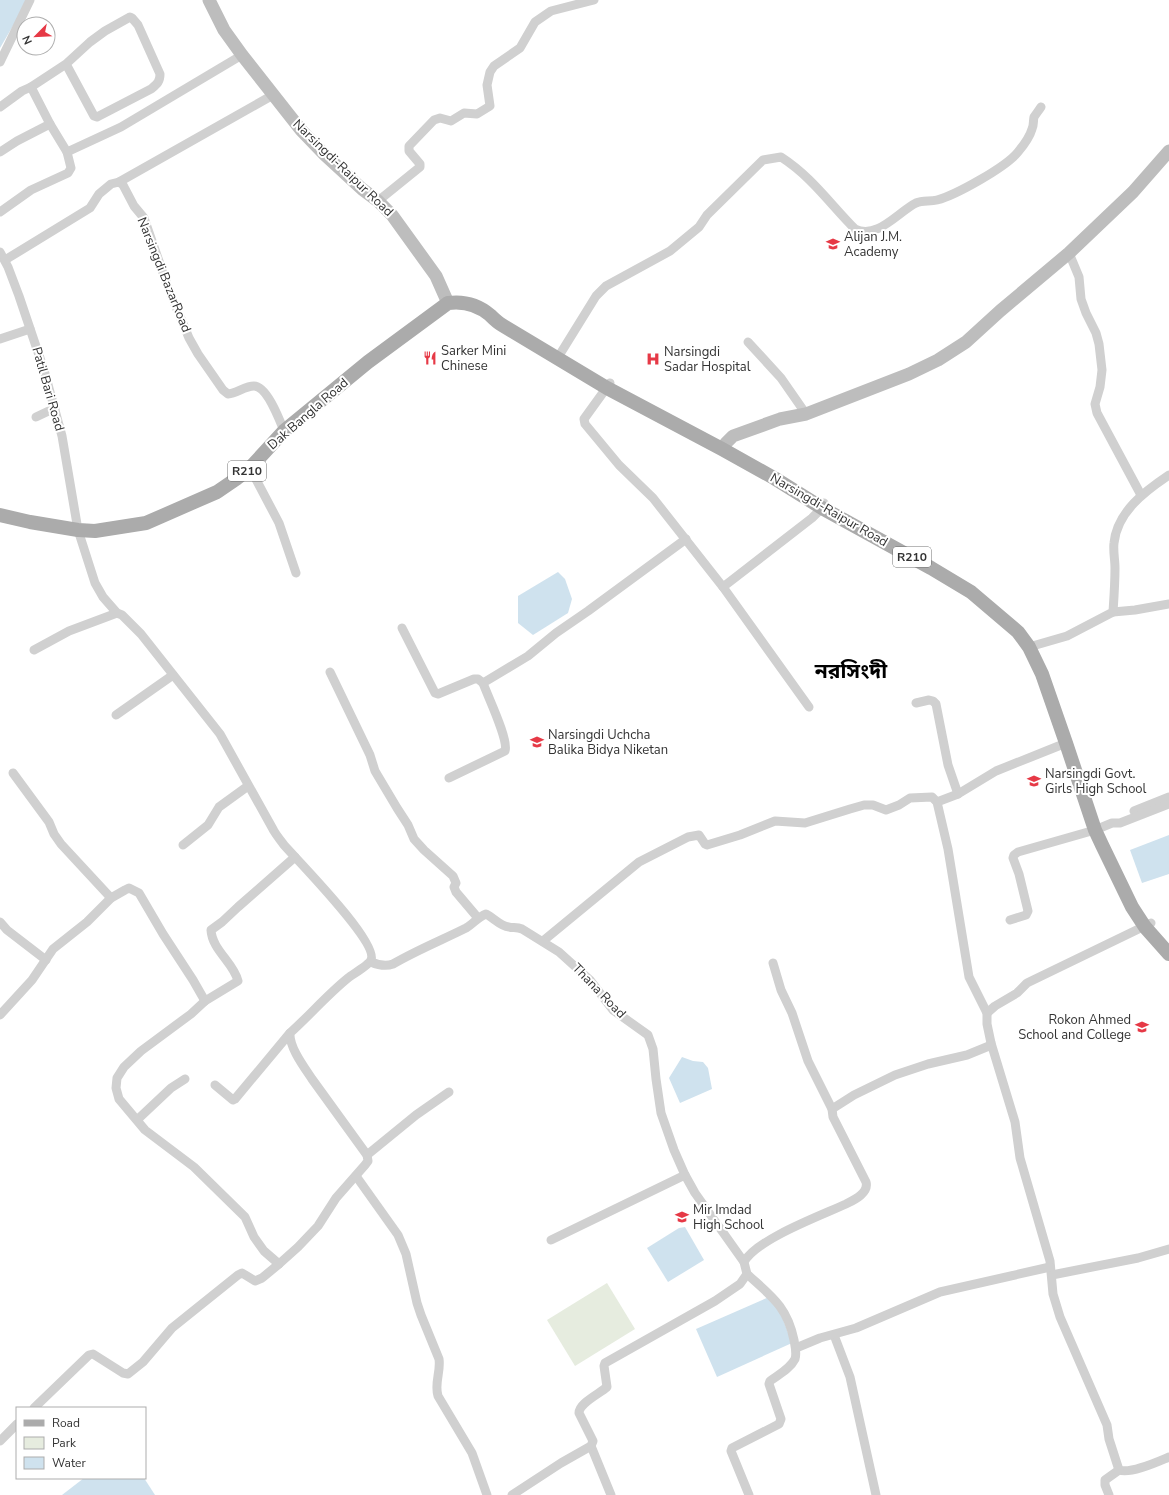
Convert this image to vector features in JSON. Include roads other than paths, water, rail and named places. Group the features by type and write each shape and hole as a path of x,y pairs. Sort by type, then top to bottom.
{"main road":[{"name":"Narsingdi-Raipur Road","path":"448,303 462,302 475,305 489,314 496,321 609,385 724,446 774,478 932,568 971,592 1012,626 1033,646 1048,672 1132,907 1148,925 1169,954"},
{"name":"Dak Bangla Road","path":"0,515 30,522 78,530 95,531 146,523 217,492 250,468 284,431 368,362 448,303"},
{"name":"Narsingdi-Raipur Road","path":"1033,646 1066,742 1103,826"},
{"name":"Narsingdi-Raipur Road","path":"1148,925 1169,944"}],"street":[{"path":"0,62 30,0"},
{"name":"Narsingdi-Raipur Road","path":"209,0 224,30 242,55 313,143 362,189 378,201 392,216 436,276 448,303"},
{"path":"378,201 420,167 418,159 409,151 409,146 434,120 440,118 451,121 464,113 477,114 490,106 487,85 490,72 494,66 520,48 535,22 551,11 594,0"},
{"path":"0,107 22,91 31,87 66,64 95,38 121,21 130,17 138,25 160,74 160,79 151,89 97,116 94,116 66,64"},
{"path":"67,152 121,127 242,55"},
{"path":"0,212 31,190 68,173 71,168 67,152 50,124 31,87"},
{"path":"3,263 90,208 98,194 111,184 119,182 273,95"},
{"path":"559,356 596,296 606,286 670,251 699,228 712,210 763,160 781,157 789,162 804,173 855,229 861,232 866,232 878,229 916,203 936,200 949,196 988,175 1007,162 1018,152 1033,129 1034,116 1041,107"},
{"path":"0,152 17,141 50,124"},
{"path":"724,446 734,436 750,429 806,414 909,374 938,360 966,342 1000,311 1070,253 1133,192 1169,151"},
{"name":"Narsingdi BazarRoad","path":"119,182 123,185 134,206 144,218 169,290 189,338 198,354 228,394 254,386 264,390 280,418 284,431"},
{"path":"1070,253 1079,277 1081,299 1099,344 1102,370 1100,387 1095,404 1097,413 1141,495"},
{"name":"Patil Bari Road","path":"3,263 20,296 54,408 62,436 78,530 95,583 103,596 117,613 122,615 137,629 220,734 274,831 344,912 367,943 372,957 370,962"},
{"path":"0,339 30,328"},
{"path":"748,342 781,378 806,414"},
{"path":"609,385 584,419 585,424 619,465 653,498 686,539 723,587 809,706"},
{"path":"36,417 54,408"},
{"path":"250,468 279,523 296,574"},
{"path":"1113,612 1115,570 1114,543 1118,530 1130,508 1141,495 1169,476"},
{"path":"723,587 812,518 823,505"},
{"path":"483,683 528,656 556,633 686,539"},
{"path":"1033,646 1067,636 1113,612 1169,604"},
{"path":"34,650 69,631 117,613"},
{"path":"402,628 435,693 438,694 474,679 478,679 483,683 503,733 506,748 505,752 449,778"},
{"path":"215,1085 229,1098 233,1100 235,1099 290,1033 330,993 349,977 370,962 389,966 426,946 468,927 478,918 456,892 454,887 456,883 453,876 414,839 408,824 375,770 370,755 330,672"},
{"path":"116,715 173,675"},
{"path":"916,703 929,700 936,704 948,765 958,794"},
{"path":"937,802 958,794 996,771 1066,742"},
{"path":"13,773 48,822 54,834 111,898"},
{"path":"183,845 208,825 218,808 248,786"},
{"path":"543,942 639,862 688,837 699,835 707,845 740,835 775,821 805,823 864,805 873,805 886,810 899,805 910,798 932,797 937,802 948,849 969,977 987,1013 987,1024 991,1043 1015,1122 1020,1158 1050,1261 1053,1294 1060,1317 1106,1425 1119,1470"},
{"path":"1103,826 1117,818 1169,797"},
{"path":"1010,920 1026,915 1028,911 1019,874 1013,858 1014,855 1103,826 1120,823 1169,804"},
{"path":"279,1264 264,1251 254,1237 245,1217 194,1167 145,1130 119,1099 116,1088 117,1078 124,1067 141,1051 191,1014 205,1001 238,981 214,943 211,936 211,930 296,857"},
{"path":"0,1015 32,980 54,949 87,922 111,898 129,888 138,893 205,1001"},
{"name":"Thana Road","path":"478,918 486,914 508,927 522,929 559,952 590,980 613,1010 648,1035 653,1049 661,1113 685,1175 717,1226 744,1262"},
{"path":"0,922 7,930 46,960"},
{"path":"987,1013 994,1006 1017,993 1027,983 1148,925"},
{"path":"749,1495 731,1451 732,1448 779,1424 781,1419 769,1384 770,1381 786,1370 795,1358 796,1348 787,1316 778,1303 747,1274 744,1262 750,1253 771,1239 854,1200 866,1189 867,1186 833,1117 832,1109 808,1061 792,1013 781,990 773,963"},
{"path":"35,1407 86,1357 92,1354 123,1374 128,1374 143,1362 172,1328 238,1275 242,1273 255,1281 262,1278 279,1264 318,1226 336,1198 368,1161 367,1155 304,1068 291,1044 290,1033"},
{"path":"832,1109 854,1095 895,1076 928,1064 967,1055 989,1046 991,1043"},
{"path":"137,1120 171,1088 185,1079"},
{"path":"367,1155 416,1115 449,1092"},
{"path":"551,1240 685,1175"},
{"path":"356,1176 398,1235 406,1254 417,1303 439,1359 440,1367 436,1387 438,1396 472,1453 487,1495"},
{"path":"796,1348 820,1338 856,1328 940,1292 1051,1271 1138,1258 1169,1249"},
{"path":"611,1495 591,1446 593,1441 579,1414 579,1409 583,1404 607,1387 604,1366 605,1362 715,1301 740,1284 747,1274"},
{"path":"834,1334 850,1377 876,1495"},
{"path":"0,1441 16,1425"},
{"path":"512,1495 561,1463 591,1446"},
{"path":"1110,1495 1105,1485 1105,1480 1119,1470 1129,1470 1169,1457"}],"water":[{"path":"0,0 28,0 19,16 16,16 16,21 0,48"},
{"path":"558,572 565,579 572,599 568,613 533,635 518,623 518,596"},
{"path":"1169,835 1169,874 1142,883 1130,850"},
{"path":"682,1057 693,1061 703,1062 708,1068 712,1089 680,1103 669,1078"},
{"path":"685,1227 704,1260 668,1282 647,1248 679,1228"},
{"path":"769,1297 781,1314 792,1343 717,1377 696,1329"},
{"path":"83,1479 145,1479 155,1495 62,1495"}],"place":[{"name":"Alijan J.M. Academy","path":"833,244"},
{"name":"Sarker Mini Chinese","path":"430,358"},
{"name":"Narsingdi Sadar Hospital","path":"653,359"},
{"name":"Narsingdi Uchcha Balika Bidya Niketan","path":"537,742"},
{"name":"Narsingdi Govt. Girls High School","path":"1034,781"},
{"name":"Rokon Ahmed School and College","path":"1142,1027"},
{"name":"Mir Imdad High School","path":"682,1217"}],"district":[{"name":"নরসিংদী","path":"851,671"}]}
